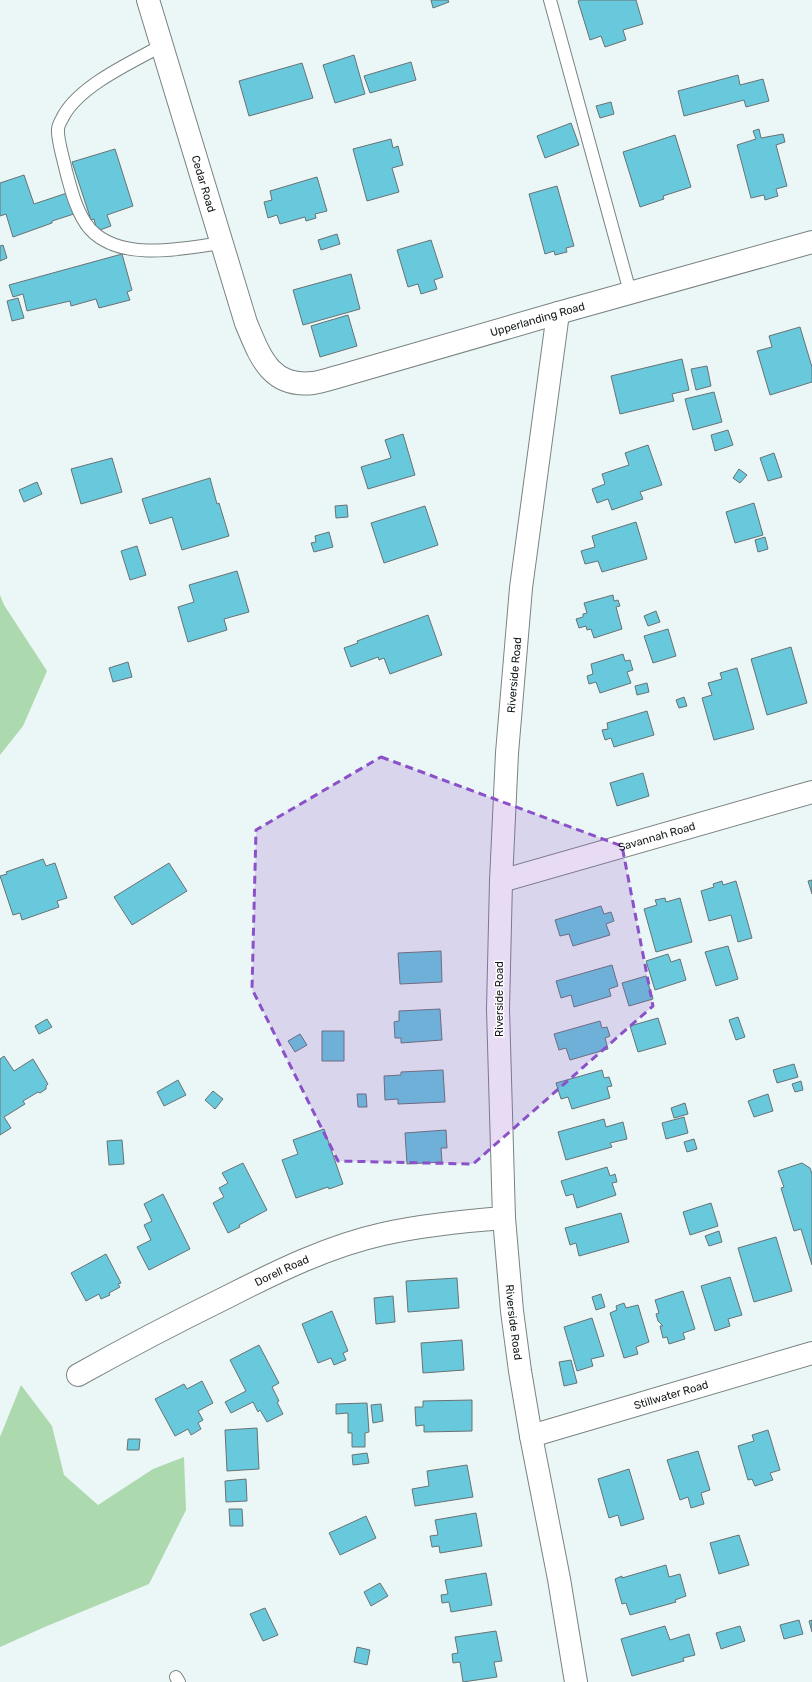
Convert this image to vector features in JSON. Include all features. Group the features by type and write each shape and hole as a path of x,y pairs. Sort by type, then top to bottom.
{"street":[{"name":"Cedar Road","path":"148,0 220,243 246,324 266,366"},
{"name":"Upperlanding Road","path":"266,366 276,375 285,379 297,383 313,383 630,292 812,242"},
{"name":"Riverside Road","path":"558,313 521,588 507,753 501,880 498,1009 504,1218 512,1311 520,1372 531,1436 559,1579 576,1682"},
{"name":"Savannah Road","path":"501,880 812,792"},
{"name":"Dorell Road","path":"78,1375 224,1298 279,1271 319,1254 383,1234 465,1221 504,1218"},
{"name":"Stillwater Road","path":"531,1436 812,1353"}],"lane":[{"path":"550,0 630,292"},
{"path":"161,46 97,84 76,100 64,114 58,129 68,181 79,211 90,229 109,242 129,248 152,250 176,250 220,243"}],"highlighted area":[{"path":"381,757 622,846 653,1006 473,1164 338,1161 252,989 256,830"}],"green space":[{"path":"0,595 4,605 47,671 23,726 0,755"},
{"path":"21,1385 52,1426 64,1475 98,1505 153,1469 184,1457 186,1510 149,1584 0,1647 0,1437"}],"building":[{"path":"431,0 448,0 449,2 433,8"},
{"path":"636,0 643,24 623,30 626,40 605,47 601,36 590,40 578,1"},
{"path":"354,55 365,94 335,103 323,65"},
{"path":"411,62 416,80 370,93 364,76"},
{"path":"302,63 313,98 249,116 239,81"},
{"path":"738,75 740,85 763,79 769,101 746,107 744,100 684,116 678,91"},
{"path":"611,102 614,114 600,118 596,106"},
{"path":"571,123 579,145 545,158 537,136"},
{"path":"759,129 761,138 783,134 785,142 776,145 787,186 776,189 778,196 765,200 764,195 751,198 737,145 756,139 753,131"},
{"path":"675,135 691,187 663,196 664,199 640,207 623,152"},
{"path":"391,139 393,148 398,146 403,165 392,168 399,192 367,201 353,149"},
{"path":"115,149 133,206 107,215 111,226 97,231 94,219 91,220 72,162"},
{"path":"24,175 34,204 70,192 77,213 52,221 52,223 13,237 6,214 0,216 0,183"},
{"path":"317,177 327,211 315,214 316,218 306,221 305,217 280,224 277,215 268,218 264,202 272,200 270,191"},
{"path":"557,186 574,246 566,248 567,252 555,255 554,251 545,254 529,194"},
{"path":"337,234 340,244 321,250 318,240"},
{"path":"431,240 443,277 434,280 437,289 421,294 418,284 408,287 397,250"},
{"path":"3,245 7,258 0,261 0,246"},
{"path":"122,254 132,290 127,292 130,300 99,308 96,299 71,306 70,301 27,311 23,294 13,297 9,285"},
{"path":"351,274 360,309 303,325 293,290"},
{"path":"18,298 24,318 12,321 7,301"},
{"path":"348,315 357,346 320,357 311,326"},
{"path":"800,327 812,367 812,382 770,395 757,351 772,347 769,336"},
{"path":"682,359 689,390 672,394 674,401 620,414 611,376"},
{"path":"707,366 711,386 696,390 691,369"},
{"path":"714,392 722,422 693,430 685,399"},
{"path":"728,430 733,445 715,451 711,435"},
{"path":"403,434 415,475 368,489 361,467 391,458 385,440"},
{"path":"648,445 662,485 640,492 643,499 612,510 608,499 597,503 592,489 605,484 602,474 629,465 625,453"},
{"path":"774,453 782,477 768,481 760,458"},
{"path":"112,458 122,492 81,504 71,469"},
{"path":"739,469 747,475 740,483 733,478"},
{"path":"210,478 217,504 219,503 229,536 182,550 172,517 150,524 142,499"},
{"path":"37,482 42,494 24,502 19,490"},
{"path":"754,503 763,535 735,543 726,512"},
{"path":"347,505 348,517 336,518 335,506"},
{"path":"425,506 438,545 384,563 371,523"},
{"path":"636,522 647,559 602,572 598,561 585,564 581,551 595,547 592,536"},
{"path":"329,532 333,547 314,552 311,543 316,542 315,536"},
{"path":"765,537 768,549 758,552 755,540"},
{"path":"137,546 146,575 130,580 121,551"},
{"path":"237,571 249,612 224,619 227,630 188,642 178,607 194,602 189,585"},
{"path":"613,595 614,601 618,600 620,606 616,607 622,629 594,638 591,629 587,630 586,626 579,628 576,619 583,617 583,614 587,613 584,603"},
{"path":"656,611 660,622 648,626 644,616"},
{"path":"428,615 442,655 390,674 384,658 379,660 378,657 351,667 344,648 358,643 357,641"},
{"path":"668,629 676,656 653,663 644,636"},
{"path":"791,647 807,703 767,715 751,659"},
{"path":"623,654 625,661 630,660 633,670 627,672 631,683 600,693 596,682 589,684 587,676 593,674 591,664"},
{"path":"128,662 132,677 113,682 109,668"},
{"path":"737,668 754,729 714,740 702,698 712,695 708,683 722,679 720,673"},
{"path":"647,683 649,692 637,695 635,686"},
{"path":"684,697 687,706 679,708 676,700"},
{"path":"647,711 654,735 614,747 611,738 605,740 602,730 608,729 607,723"},
{"path":"643,773 649,796 617,806 610,783"},
{"path":"43,859 46,866 55,863 67,898 57,901 59,907 22,920 20,913 13,915 0,876 7,874 6,872"},
{"path":"169,863 187,891 132,925 114,897"},
{"path":"812,880 812,894 808,881"},
{"path":"722,881 723,885 736,881 752,938 738,942 731,915 709,921 701,891 714,887 713,884"},
{"path":"665,898 666,902 680,898 692,942 656,952 644,909 657,905 655,900"},
{"path":"601,906 604,914 611,912 614,921 606,924 610,935 573,946 569,934 560,936 555,920"},
{"path":"728,946 738,979 716,986 705,952"},
{"path":"441,951 442,982 400,984 398,953"},
{"path":"668,954 671,962 680,959 686,980 655,990 646,961"},
{"path":"612,965 618,986 609,989 611,996 574,1007 571,995 561,998 556,981"},
{"path":"646,976 653,999 629,1006 622,983"},
{"path":"440,1009 442,1040 401,1043 401,1038 395,1038 394,1022 399,1021 399,1011"},
{"path":"738,1017 745,1037 736,1040 729,1020"},
{"path":"658,1018 666,1044 638,1052 630,1026"},
{"path":"47,1019 52,1027 39,1034 35,1026"},
{"path":"600,1021 602,1028 607,1027 610,1036 605,1038 608,1049 570,1060 566,1048 559,1050 554,1034"},
{"path":"322,1031 344,1031 344,1061 322,1061"},
{"path":"300,1034 307,1045 295,1052 288,1041"},
{"path":"4,1056 14,1071 33,1059 48,1084 46,1089 23,1101 25,1104 4,1117 11,1128 0,1135 0,1059"},
{"path":"794,1064 798,1077 777,1083 773,1070"},
{"path":"443,1070 445,1102 398,1104 398,1099 385,1100 384,1076 401,1075 401,1072"},
{"path":"602,1070 604,1078 609,1077 612,1086 607,1087 610,1098 572,1109 568,1097 561,1099 556,1083"},
{"path":"178,1080 186,1095 164,1106 157,1092"},
{"path":"801,1081 803,1090 795,1092 792,1084"},
{"path":"213,1091 223,1099 215,1109 205,1100"},
{"path":"357,1094 366,1094 367,1107 358,1107"},
{"path":"768,1094 773,1111 754,1117 748,1101"},
{"path":"685,1103 688,1114 674,1118 671,1108"},
{"path":"684,1117 688,1133 666,1139 662,1123"},
{"path":"604,1119 606,1127 623,1122 627,1139 610,1143 612,1147 566,1160 558,1132"},
{"path":"324,1129 343,1184 329,1189 328,1187 296,1198 282,1160 298,1154 293,1140"},
{"path":"446,1130 447,1148 441,1148 442,1162 407,1164 405,1133"},
{"path":"694,1139 697,1149 687,1152 684,1142"},
{"path":"122,1140 124,1164 109,1165 107,1141"},
{"path":"243,1163 267,1210 239,1225 240,1227 228,1233 213,1203 224,1197 219,1188 228,1183 222,1173"},
{"path":"802,1163 810,1168 812,1174 812,1265 801,1229 794,1231 781,1188 784,1187 778,1171"},
{"path":"607,1167 610,1176 615,1174 617,1182 612,1183 616,1195 577,1208 573,1194 566,1196 561,1181"},
{"path":"163,1194 190,1249 149,1270 137,1247 151,1240 144,1225 152,1221 144,1204"},
{"path":"711,1203 718,1226 690,1235 683,1212"},
{"path":"621,1213 629,1242 579,1256 576,1243 570,1245 565,1228"},
{"path":"719,1231 722,1242 709,1246 705,1236"},
{"path":"776,1237 792,1291 754,1302 738,1248"},
{"path":"106,1254 121,1283 118,1284 120,1287 109,1293 110,1295 101,1299 99,1294 86,1301 71,1273"},
{"path":"730,1277 742,1315 728,1319 730,1326 715,1331 701,1286"},
{"path":"457,1278 459,1308 408,1312 406,1281"},
{"path":"683,1291 695,1329 683,1333 685,1339 669,1344 667,1337 663,1338 660,1326 663,1326 658,1321 656,1314 659,1313 655,1300"},
{"path":"601,1294 605,1307 596,1310 592,1297"},
{"path":"393,1296 395,1322 376,1324 374,1298"},
{"path":"624,1303 626,1308 638,1305 649,1342 636,1347 638,1354 624,1358 610,1313 617,1310 616,1306"},
{"path":"332,1311 348,1351 343,1353 346,1360 334,1365 331,1358 318,1363 302,1324"},
{"path":"592,1318 604,1356 591,1359 593,1366 577,1371 564,1327"},
{"path":"462,1340 464,1370 423,1373 421,1343"},
{"path":"259,1345 279,1383 272,1387 279,1401 277,1402 283,1414 267,1422 260,1410 258,1412 253,1402 231,1413 225,1402 246,1391 230,1360"},
{"path":"571,1360 577,1383 564,1386 559,1362"},
{"path":"202,1381 213,1403 198,1411 203,1420 198,1423 201,1429 191,1435 188,1429 175,1436 155,1399 184,1384 187,1389"},
{"path":"472,1400 472,1431 424,1432 424,1425 416,1426 415,1407 423,1407 423,1401"},
{"path":"367,1403 369,1432 365,1433 365,1447 352,1447 352,1433 348,1433 348,1413 336,1414 336,1404"},
{"path":"381,1404 383,1421 373,1423 371,1405"},
{"path":"257,1428 259,1469 227,1471 225,1430"},
{"path":"768,1430 780,1470 770,1473 773,1480 755,1486 752,1479 748,1480 738,1446 754,1441 752,1435"},
{"path":"128,1439 140,1439 139,1450 127,1450"},
{"path":"698,1451 710,1490 701,1493 704,1504 691,1508 688,1497 680,1500 667,1460"},
{"path":"367,1453 369,1463 353,1465 352,1455"},
{"path":"467,1465 473,1497 415,1506 412,1489 429,1486 427,1471"},
{"path":"629,1469 644,1519 621,1526 618,1515 609,1518 598,1479"},
{"path":"246,1479 247,1501 226,1502 225,1481"},
{"path":"229,1509 242,1509 243,1526 230,1526"},
{"path":"476,1513 482,1546 440,1553 439,1546 432,1547 430,1536 438,1535 435,1520"},
{"path":"366,1516 376,1538 340,1555 329,1533"},
{"path":"739,1535 749,1565 719,1574 710,1543"},
{"path":"666,1565 669,1577 680,1574 686,1596 675,1600 676,1602 630,1615 626,1603 622,1604 615,1579"},
{"path":"486,1573 492,1605 451,1612 449,1602 442,1603 441,1595 448,1594 445,1580"},
{"path":"380,1583 388,1596 371,1606 364,1592"},
{"path":"265,1608 278,1635 263,1641 250,1614"},
{"path":"799,1620 803,1634 784,1639 780,1625"},
{"path":"812,1620 812,1632 809,1621"},
{"path":"665,1626 670,1640 689,1634 695,1655 683,1658 684,1661 632,1676 621,1639"},
{"path":"740,1626 745,1641 721,1649 716,1633"},
{"path":"496,1631 502,1661 494,1662 497,1677 463,1682 460,1662 453,1663 452,1654 458,1653 455,1637"},
{"path":"357,1647 370,1650 367,1665 354,1662"}]}
